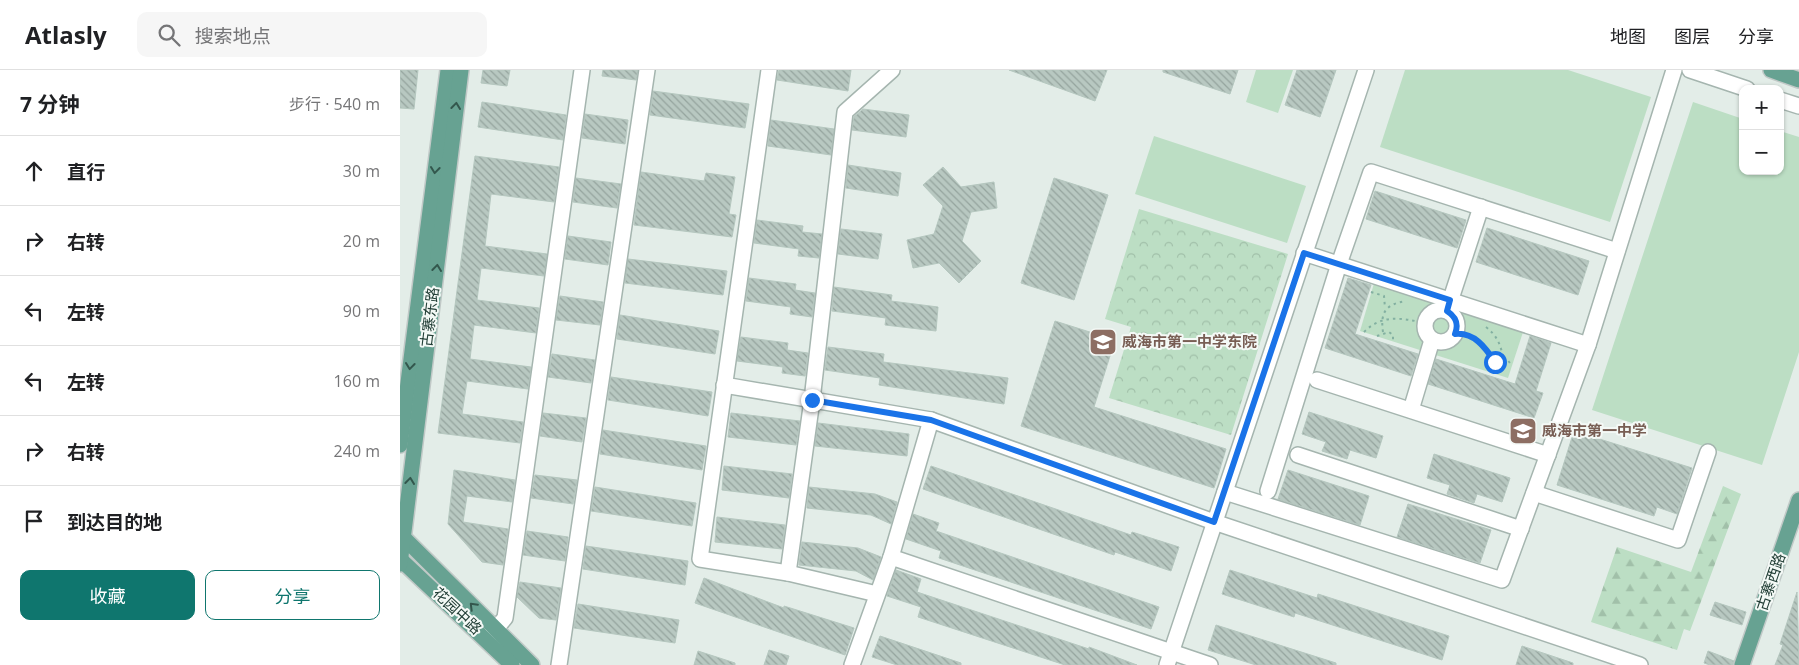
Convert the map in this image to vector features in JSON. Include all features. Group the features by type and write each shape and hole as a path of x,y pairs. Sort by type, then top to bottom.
{"main road":[{"name":"古寨东路","path":"400,445 448,70"},
{"name":"古寨东路","path":"400,564 402,535 461,70"},
{"path":"1771,70 1799,80"},
{"name":"古寨西路","path":"1742,665 1799,500"},
{"path":"402,535 491,634 532,665"},
{"name":"花园中路","path":"400,560 491,634 512,665"}],"street":[{"path":"491,634 505,618 582,70"},
{"path":"559,665 647,70"},
{"path":"769,70 700,559 788,572 877,594"},
{"path":"788,572 812,400 845,112 892,70"},
{"path":"1169,658 1366,70"},
{"path":"1225,492 1502,580 1588,345 1674,70"},
{"path":"1690,70 1739,86"},
{"path":"1784,101 1799,106"},
{"path":"1268,491 1339,264 1371,172 1617,251"},
{"path":"1449,306 1436,311 1427,318 1425,323 1426,333 1432,340 1442,342 1455,334 1457,324 1449,306 1481,207"},
{"path":"1304,253 1426,293 1449,306 1478,309 1588,345"},
{"path":"1411,410 1432,340"},
{"path":"1318,380 1548,455"},
{"path":"724,385 931,420 1214,522 1640,665"},
{"path":"852,665 891,557 931,420"},
{"path":"1534,493 1678,540 1708,452"},
{"path":"1298,455 1521,529"},
{"path":"891,557 1169,658 1210,665"}],"path":[{"path":"1372,292 1384,296 1385,308 1381,320 1382,332"},
{"path":"1385,308 1394,302 1418,299 1426,293"},
{"path":"1478,309 1479,319 1494,334 1501,346 1503,358"},
{"path":"1364,332 1374,322 1381,320 1394,319 1425,323"},
{"path":"1377,336 1382,332 1388,332 1393,335 1393,342"},
{"path":"1455,334 1466,333 1485,347 1495,362 1493,373"},
{"path":"1495,362 1503,358"},
{"path":"1503,358 1507,359 1512,366"}],"green space":[{"path":"1256,70 1293,70 1278,113 1246,102"},
{"path":"1405,70 1568,70 1651,97 1610,222 1380,147"},
{"path":"1693,102 1739,118 1739,175 1784,175 1784,132 1799,137 1799,352 1762,465 1592,410"},
{"path":"1154,136 1306,186 1287,243 1135,194"},
{"path":"1139,209 1288,254 1231,435 1109,398 1131,327 1105,319"},
{"path":"1375,280 1524,329 1508,378 1360,331"},
{"path":"1723,486 1741,494 1690,631 1684,629 1677,650 1591,622 1617,547 1691,572"}],"building":[{"path":"400,70 418,70 414,109 400,108"},
{"path":"483,70 510,70 507,86 481,83"},
{"path":"603,70 638,70 636,80 602,76"},
{"path":"779,70 851,70 848,91 777,80"},
{"path":"1009,70 1107,70 1095,101"},
{"path":"1163,70 1238,70 1230,94 1163,72"},
{"path":"1297,70 1336,70 1320,117 1285,105"},
{"path":"653,91 749,104 745,128 650,115"},
{"path":"482,102 566,115 563,140 478,127"},
{"path":"863,109 909,115 906,137 852,130 854,117"},
{"path":"585,114 628,120 625,144 582,138"},
{"path":"771,120 834,129 831,155 768,146"},
{"path":"475,156 559,167 554,202 491,194 485,246 547,254 544,276 481,268 477,300 539,308 536,333 474,325 470,359 531,367 528,389 467,381 462,414 523,422 520,443 438,433"},
{"path":"848,165 901,173 898,196 846,188"},
{"path":"943,167 961,187 994,182 997,208 971,212 962,241 981,261 959,283 939,263 913,268 907,240 934,234 943,206 923,185"},
{"path":"641,172 704,181 706,173 735,177 729,214 736,215 732,237 634,225"},
{"path":"576,178 621,184 617,208 573,202"},
{"path":"1054,178 1108,195 1074,300 1021,283"},
{"path":"1375,191 1466,220 1457,248 1366,219"},
{"path":"757,220 803,226 802,232 822,234 819,258 798,256 799,249 754,243"},
{"path":"1487,228 1589,261 1578,295 1476,262"},
{"path":"841,229 882,234 878,259 838,254"},
{"path":"568,236 611,242 608,265 565,259"},
{"path":"628,259 727,271 723,295 625,283"},
{"path":"749,278 796,284 795,290 815,293 812,317 790,314 791,307 746,301"},
{"path":"1348,278 1371,285 1355,334 1418,354 1411,376 1325,348"},
{"path":"834,287 892,295 891,301 938,307 936,331 885,325 886,318 832,311"},
{"path":"560,296 603,302 600,325 556,320"},
{"path":"620,315 719,331 715,354 617,339"},
{"path":"1055,321 1115,340 1094,407 1226,449 1214,488 1021,426"},
{"path":"1530,336 1551,343 1536,391 1543,393 1534,418 1428,384 1436,359 1515,384"},
{"path":"741,337 788,343 787,350 808,353 805,376 782,373 783,367 737,361"},
{"path":"828,347 884,354 883,362 1008,378 1004,404 879,385 880,378 825,370"},
{"path":"552,354 595,360 591,383 548,377"},
{"path":"611,377 712,392 708,416 608,400"},
{"path":"1309,412 1383,436 1376,458 1350,450 1347,459 1322,451 1326,442 1302,434"},
{"path":"543,413 586,418 582,442 540,436"},
{"path":"731,413 800,421 796,445 728,437"},
{"path":"818,423 909,434 907,456 815,446"},
{"path":"603,430 706,446 702,470 600,454"},
{"path":"1574,431 1692,468 1677,514 1657,507 1654,516 1557,485"},
{"path":"1434,454 1510,478 1502,502 1477,494 1474,503 1447,494 1450,485 1427,478"},
{"path":"724,466 792,474 789,498 722,490"},
{"path":"931,466 1131,535 1132,532 1179,547 1171,571 1115,552 1114,555 923,489"},
{"path":"454,470 515,480 512,502 467,496 463,522 508,529 503,565 482,562 448,524"},
{"path":"1288,470 1369,496 1360,525 1278,499"},
{"path":"535,475 577,480 573,504 531,498"},
{"path":"595,487 696,503 692,526 591,511"},
{"path":"809,487 875,494 897,502 891,524 871,515 807,508"},
{"path":"1408,504 1491,530 1480,563 1397,537"},
{"path":"913,514 939,523 936,531 1159,607 1151,629 939,558 941,551 906,539"},
{"path":"717,517 785,525 782,549 715,542"},
{"path":"527,531 568,537 565,561 523,555"},
{"path":"802,542 858,548 881,557 873,580 856,571 799,565"},
{"path":"586,546 688,561 685,585 583,569"},
{"path":"896,570 921,579 917,592 1089,649 1089,647 1137,665 1065,665 918,617 921,607 887,596"},
{"path":"1230,570 1317,598 1318,594 1449,636 1442,660 1295,613 1294,617 1222,594"},
{"path":"704,578 784,608 784,606 854,628 845,655 695,603"},
{"path":"520,582 561,588 556,620 539,618 517,597"},
{"path":"1797,592 1799,665 1775,665 1783,645 1780,644"},
{"path":"1715,602 1746,612 1742,625 1710,615"},
{"path":"578,604 679,620 675,643 574,628"},
{"path":"1216,625 1336,663 1336,665 1256,665 1208,650"},
{"path":"880,636 961,663 961,665 897,665 872,657"},
{"path":"1522,646 1573,663 1573,665 1516,665"},
{"path":"769,650 789,656 786,665 764,665"},
{"path":"698,651 735,663 735,665 694,665"},
{"path":"1708,651 1734,661 1733,665 1710,665 1704,663"}],"place":[{"name":"威海市第一中学东院","path":"1103,342"},
{"name":"威海市第一中学","path":"1523,431"}],"route":[{"path":"812,400 931,420 1214,522 1304,253 1450,300 1447,311 1452,314 1457,324 1455,334 1466,333 1485,347 1495,362"}]}
